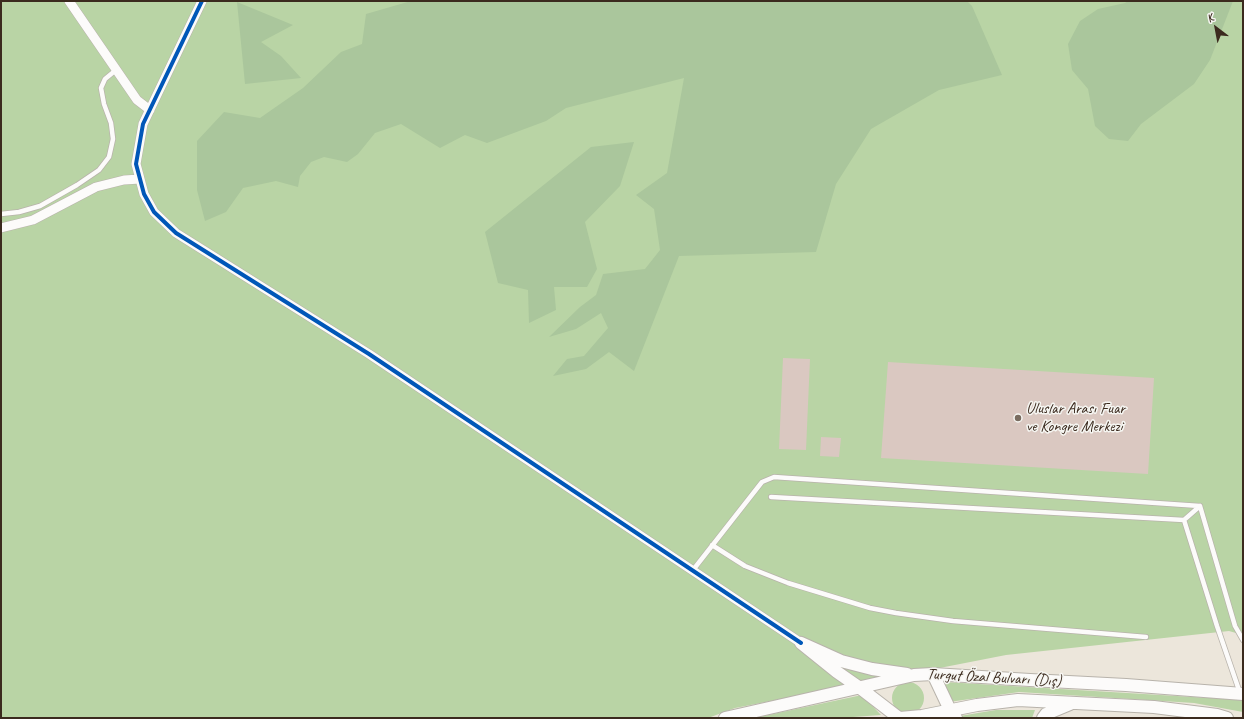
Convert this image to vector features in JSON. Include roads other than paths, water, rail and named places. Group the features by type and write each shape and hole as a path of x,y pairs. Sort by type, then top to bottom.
{"main road":[{"path":"801,643 841,661 872,669 914,675"},
{"path":"801,643 900,718"},
{"name":"Turgut Özal Bulvarı (Dış)","path":"725,718 914,675 933,674 1126,685 1242,694"},
{"path":"933,674 953,714"},
{"name":"Turgut Özal Bulvarı (Dış)","path":"900,718 953,714 977,705 1018,700 1154,707 1217,715 1227,718"},
{"path":"1043,718 1046,714 1072,703"}],"street":[{"path":"69,1 137,100 150,110"},
{"path":"202,1 143,124 136,164 144,194 154,212 176,233 369,354 801,643"},
{"path":"1,228 33,220 96,187 124,180 140,179"}],"lane":[{"path":"1,214 19,212 40,206 77,185 99,170 109,156 113,140 111,123 104,104 101,88 105,79 116,70"},
{"path":"693,570 762,482 774,477 1200,506"},
{"path":"770,497 1184,520 1200,506"},
{"path":"1200,506 1235,626 1243,640"},
{"path":"1184,520 1217,626 1242,694"},
{"path":"712,545 745,566 788,583 870,608 960,622 1146,637"}],"place":[{"name":"Uluslar Arası Fuar ve Kongre Merkezi","path":"1018,418"}]}
